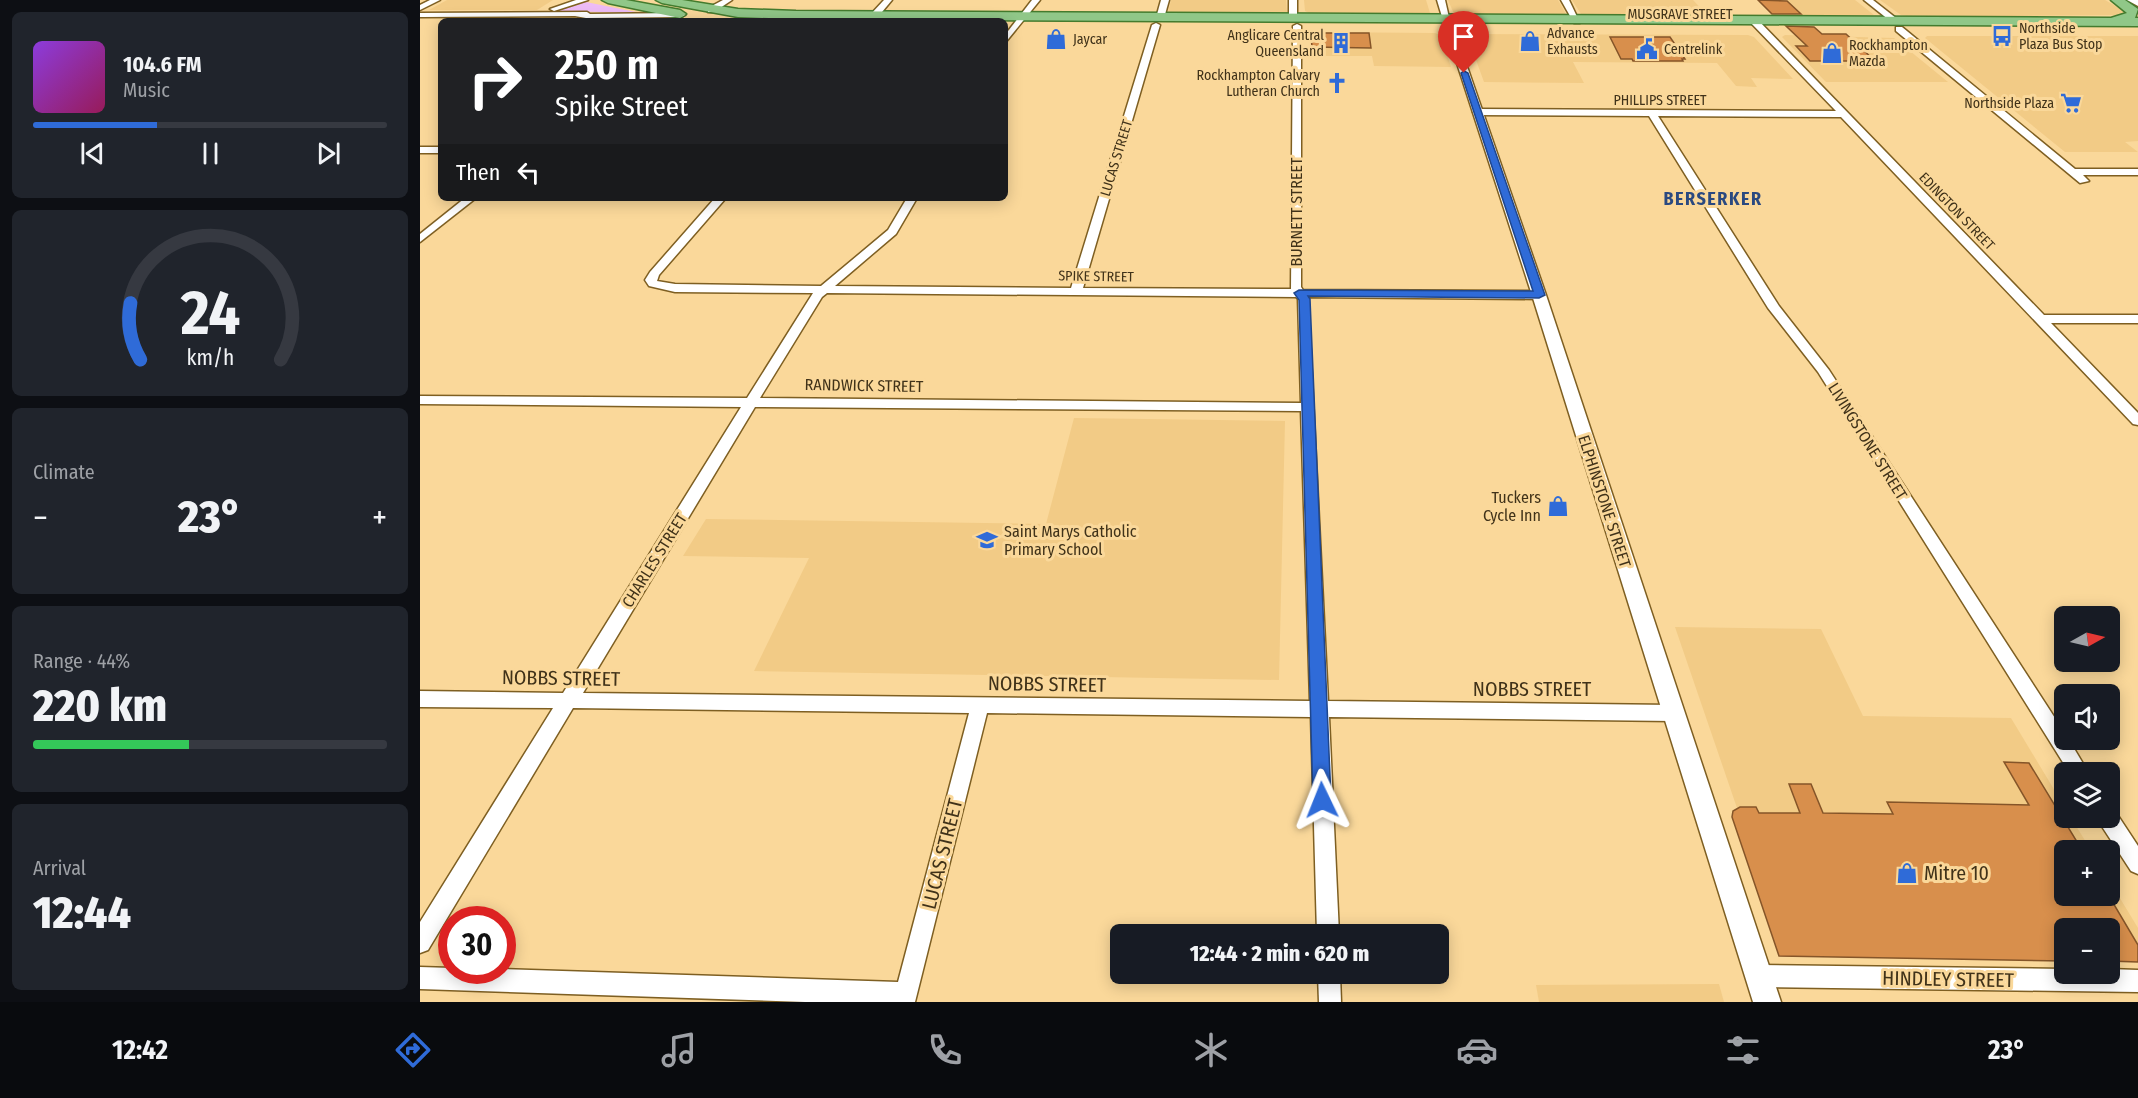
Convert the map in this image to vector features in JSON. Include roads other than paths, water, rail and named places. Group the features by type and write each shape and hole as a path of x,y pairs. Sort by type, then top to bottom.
{"main road":[{"path":"608,0 681,17"},
{"name":"MUSGRAVE STREET","path":"662,0 738,13 1027,17 1158,22"},
{"path":"2117,0 2138,10"},
{"path":"2072,22 2124,19 2133,15 2134,12 2131,9 2117,0"},
{"path":"2132,0 2138,3"},
{"name":"MUSGRAVE STREET","path":"1448,23 1577,21 1758,25"},
{"name":"MUSGRAVE STREET","path":"1010,25 1295,22 2138,30"},
{"name":"MUSGRAVE STREET","path":"1898,26 2138,22"}],"street":[{"path":"420,8 435,0"},
{"path":"537,15 584,0"},
{"path":"711,10 728,0"},
{"path":"874,16 888,0"},
{"path":"1010,25 1027,17 1036,0"},
{"name":"LUCAS STREET","path":"1077,291 1165,0"},
{"name":"BURNETT STREET","path":"1293,0 1295,22 1295,287 1304,299 1328,924"},
{"name":"ELPHINSTONE STREET","path":"1441,0 1539,295 1767,1002"},
{"path":"1565,0 1577,21"},
{"path":"1868,0 2084,181"},
{"path":"420,15 681,17"},
{"path":"520,18 525,15"},
{"name":"EDINGTON STREET","path":"1758,25 2138,421"},
{"name":"PHILLIPS STREET","path":"1477,112 1843,114"},
{"name":"LIVINGSTONE STREET","path":"1652,114 1774,309 1823,370 2073,762"},
{"path":"420,150 438,150"},
{"path":"2073,172 2138,172"},
{"path":"420,239 467,201"},
{"name":"SPIKE STREET","path":"718,201 654,274 651,280 653,284 675,288 1539,295"},
{"name":"CHARLES STREET","path":"420,942 817,295 892,232 910,201"},
{"path":"2039,319 2138,319"},
{"name":"RANDWICK STREET","path":"420,400 1307,407"},
{"name":"NOBBS STREET","path":"420,699 1672,713"},
{"name":"LUCAS STREET","path":"905,998 980,706"},
{"path":"2115,828 2138,864"},
{"name":"HINDLEY STREET","path":"1758,976 2138,981"},
{"path":"420,978 905,998"},
{"path":"1329,984 1330,1002"}],"place":[{"name":"Northside Plaza Bus Stop","path":"2002,36"},
{"name":"Jaycar","path":"1056,39"},
{"name":"Advance Exhausts","path":"1530,41"},
{"name":"Anglicare Central Queensland","path":"1341,43"},
{"name":"Centrelink","path":"1647,49"},
{"name":"Rockhampton Mazda","path":"1832,53"},
{"name":"Rockhampton Calvary Lutheran Church","path":"1337,83"},
{"name":"Northside Plaza","path":"2071,103"},
{"name":"Tuckers Cycle Inn","path":"1558,506"},
{"name":"Saint Marys Catholic Primary School","path":"987,540"},
{"name":"Mitre 10","path":"1907,873"}],"district":[{"name":"BERSERKER","path":"1713,199"}]}
